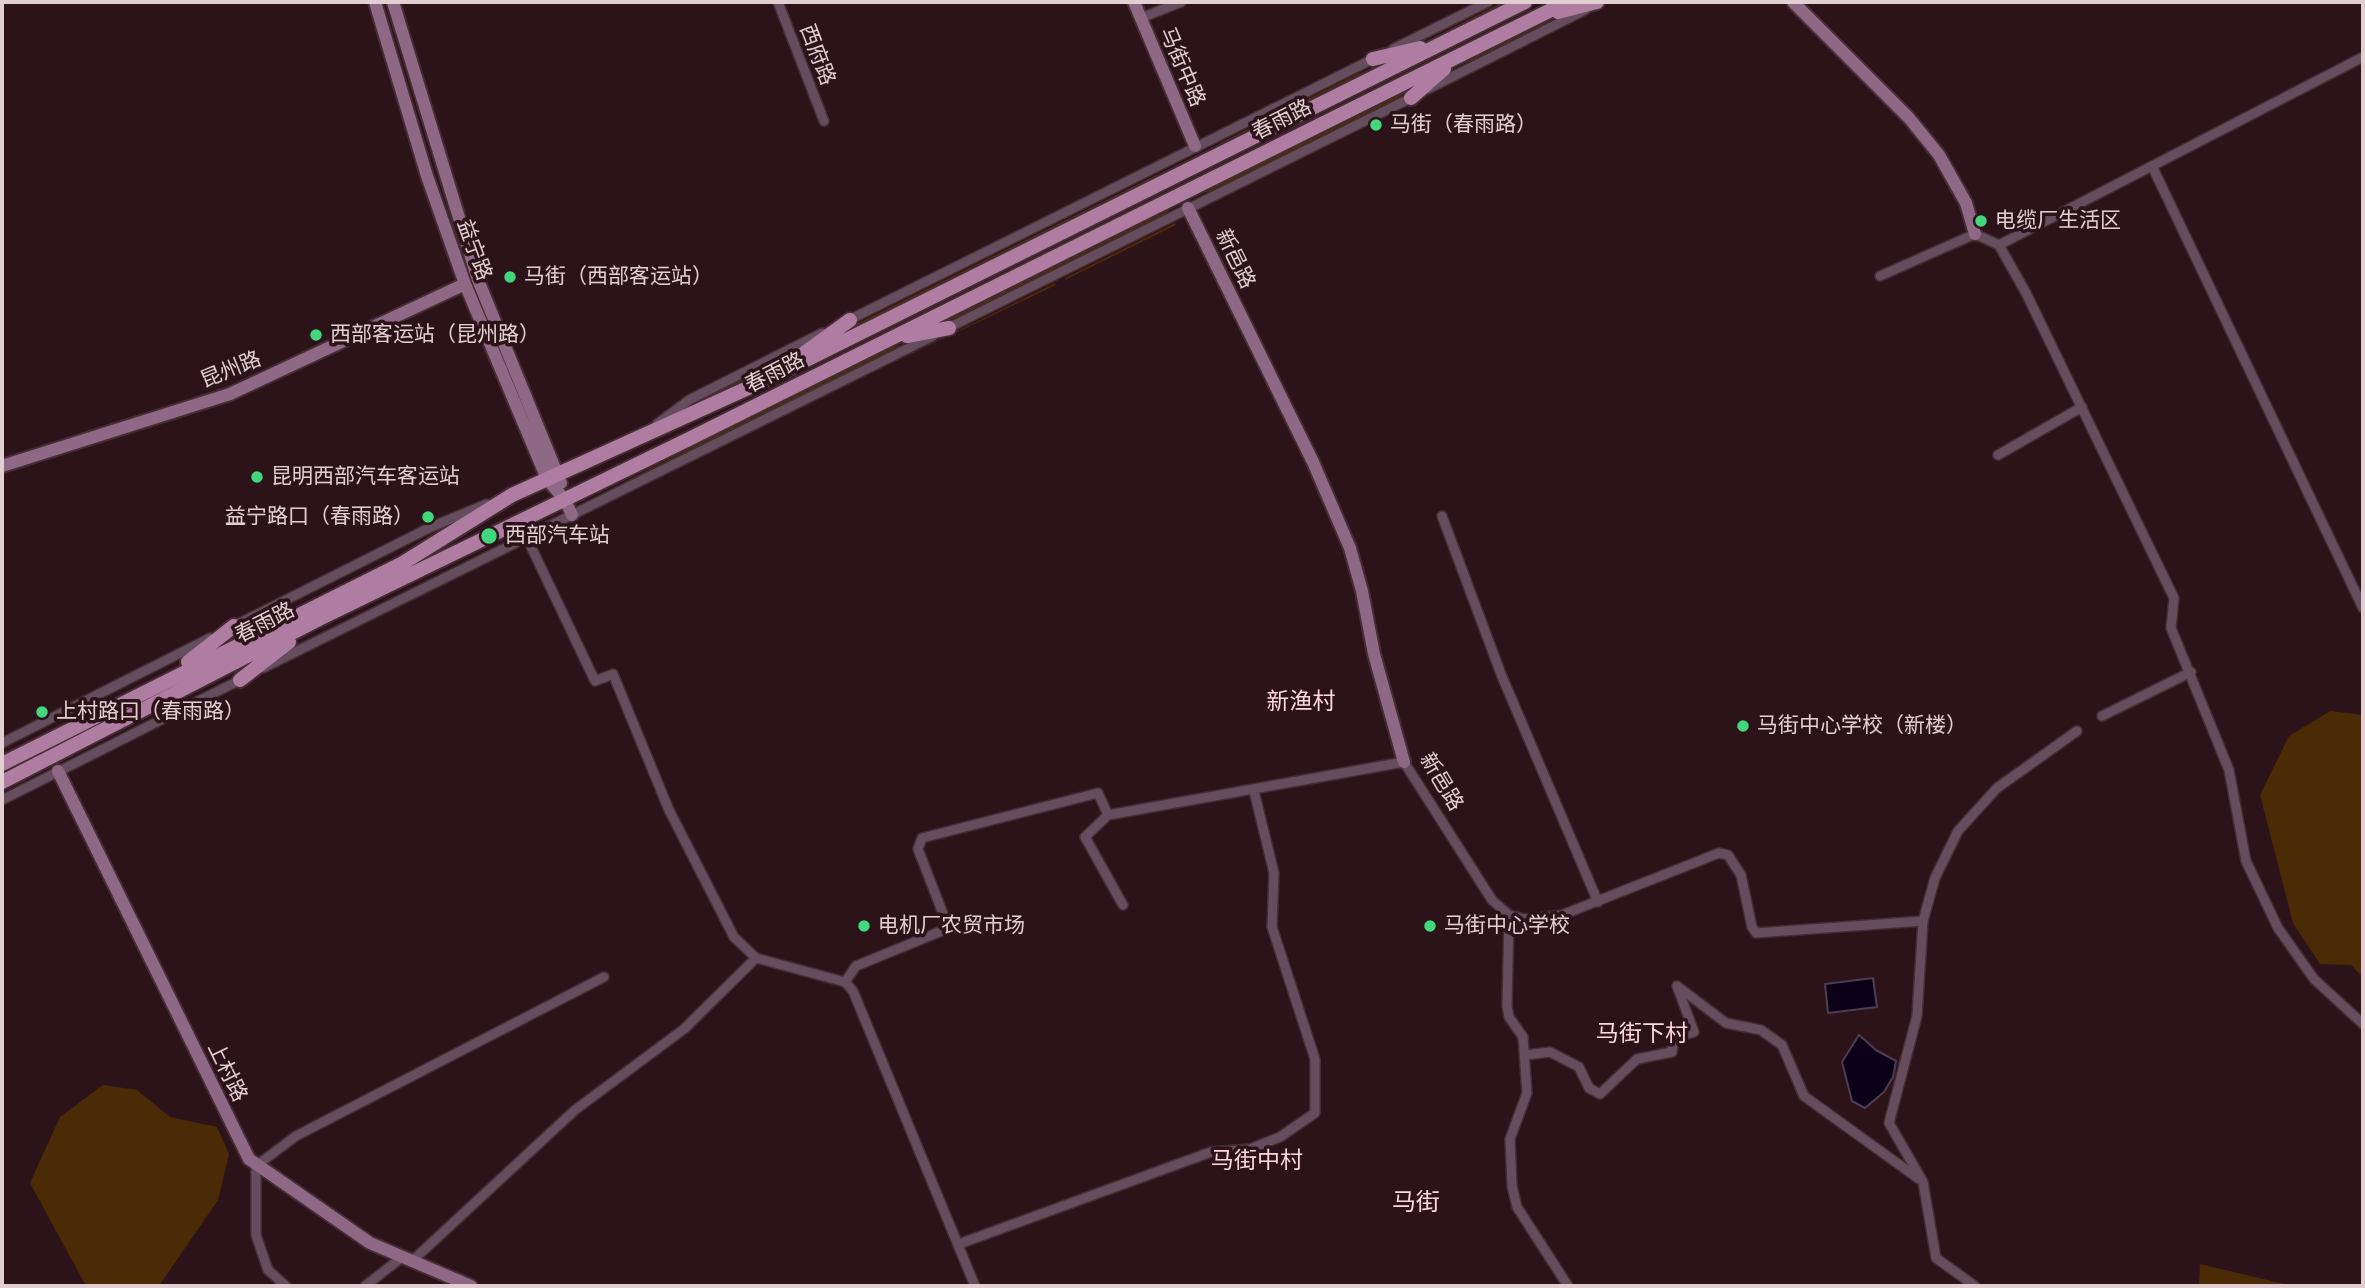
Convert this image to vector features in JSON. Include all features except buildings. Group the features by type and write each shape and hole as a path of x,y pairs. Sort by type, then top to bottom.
{"main road":[{"name":"春雨路","path":"2,764 403,563 512,495 770,378 1525,2"},
{"name":"春雨路","path":"2,782 319,619 889,340 1567,2"},
{"path":"1533,19 1599,2"},
{"path":"1373,60 1446,41"},
{"path":"1410,98 1458,56"},
{"path":"770,378 850,320"},
{"path":"889,340 949,328"},
{"path":"240,680 319,619"},
{"path":"162,682 234,626"}],"street":[{"name":"益宁路","path":"375,2 427,176 465,284 572,515"},
{"name":"益宁路","path":"393,2 478,279 553,476"},
{"name":"西府路","path":"778,2 824,121"},
{"name":"马街中路","path":"1134,2 1195,146"},
{"path":"1141,18 1181,2"},
{"path":"643,434 689,400 1488,2"},
{"path":"2,800 1599,2"},
{"path":"1793,2 1909,118 1939,155 1966,203 1975,234"},
{"path":"1999,244 2363,57"},
{"path":"2152,166 2363,608"},
{"name":"新邑路","path":"1188,208 1313,461 1350,548 1374,654 1404,762 1492,900 1509,915"},
{"path":"1880,276 1975,234 1999,244 2082,407 2174,598 2171,628 2229,770 2246,861 2278,928 2315,979 2363,1024"},
{"name":"昆州路","path":"2,466 230,394 465,284"},
{"path":"1998,455 2082,407"},
{"path":"2,744 431,527 512,495"},
{"path":"1442,516 1501,674 1598,902"},
{"path":"526,536 595,681 612,674 668,810 734,937 757,958 845,982 853,991 975,1286"},
{"path":"2102,716 2191,672"},
{"path":"1975,1286 1936,1258 1923,1182 1889,1123 1917,1016 1923,921 1935,878 1958,831 1997,788 2077,731"},
{"path":"1123,905 1086,837 1108,815 1254,791 1404,762"},
{"name":"上村路","path":"58,771 248,1159 370,1243 471,1286"},
{"path":"959,1244 1211,1152 1250,1149 1280,1137 1315,1113 1315,1059 1272,927 1274,873 1254,791"},
{"path":"845,982 856,966 944,930 947,924 918,849 922,838 1098,793 1108,815"},
{"path":"1568,1286 1517,1207 1512,1186 1510,1139 1527,1093 1523,1037 1509,1017 1507,1006 1509,915 1542,918 1598,902 1668,871 1719,853 1728,855 1741,875 1752,927 1756,933 1923,921"},
{"path":"365,1286 406,1260 575,1110 684,1029 757,958"},
{"path":"286,1286 268,1270 256,1235 256,1166 296,1136 604,977"},
{"path":"1526,1055 1550,1052 1579,1067 1589,1088 1600,1094 1637,1059 1672,1052 1674,1038 1695,1032 1677,986 1726,1023 1761,1030 1782,1045 1804,1096 1923,1182"}],"shaded area":[{"path":"1502,2 1514,2 1442,38 1424,43"},
{"path":"1556,19 1557,21 1454,73 1471,58 1537,25"},
{"path":"1381,66 1220,147 1220,143 1357,74"},
{"path":"1409,89 1392,104 1208,195 1206,191"},
{"path":"1156,175 1159,177 838,337 856,324"},
{"path":"1168,210 1170,214 968,315 946,321"},
{"path":"1175,223 1176,225 1065,280 1065,278"},
{"path":"1055,283 1056,285 893,363"},
{"path":"906,344 623,486 622,483 886,349"},
{"path":"795,350 779,364 723,392 701,398"},
{"path":"2330,711 2363,715 2363,977 2351,965 2320,964 2293,923 2260,795 2289,736"},
{"path":"1873,978 1877,1007 1828,1013 1825,984"},
{"path":"1859,1035 1876,1050 1896,1061 1893,1077 1884,1092 1865,1108 1852,1101 1842,1062"},
{"path":"103,1085 137,1090 170,1117 217,1127 229,1154 218,1200 159,1286 86,1286 30,1183 60,1117"},
{"path":"2200,1264 2293,1286 2199,1286"}],"place":[{"name":"马街（春雨路）","path":"1376,125"},
{"name":"电缆厂生活区","path":"1981,221"},
{"name":"马街（西部客运站）","path":"510,277"},
{"name":"西部客运站（昆州路）","path":"316,335"},
{"name":"昆明西部汽车客运站","path":"257,477"},
{"name":"益宁路口（春雨路）","path":"428,517"},
{"name":"西部汽车站","path":"489,536"},
{"name":"上村路口（春雨路）","path":"42,712"},
{"name":"马街中心学校（新楼）","path":"1743,726"},
{"name":"电机厂农贸市场","path":"864,926"},
{"name":"马街中心学校","path":"1430,926"}],"district":[{"name":"新渔村","path":"1301,702"},
{"name":"马街下村","path":"1642,1034"},
{"name":"马街中村","path":"1257,1161"},
{"name":"马街","path":"1416,1203"}]}
